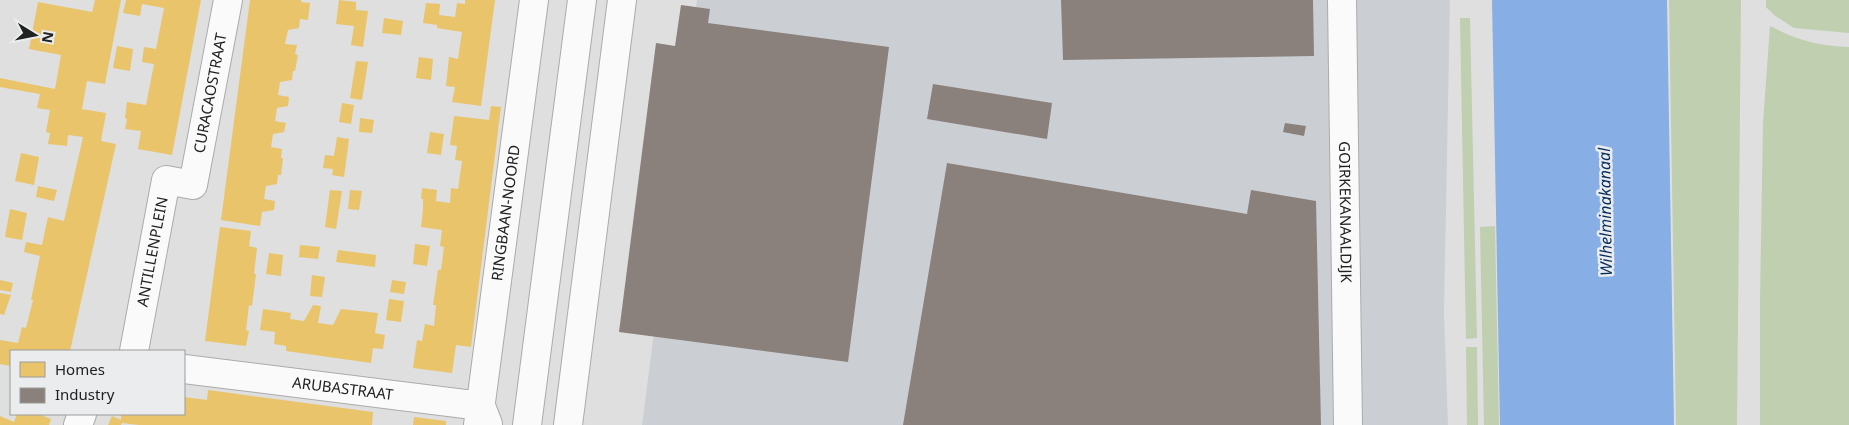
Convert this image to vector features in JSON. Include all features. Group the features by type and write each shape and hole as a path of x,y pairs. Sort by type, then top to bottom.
{"street":[{"name":"CURACAOSTRAAT","path":"193,185 228,0"},
{"name":"RINGBAAN-NOORD","path":"482,419 534,0"},
{"path":"527,425 582,0"},
{"path":"568,425 622,0"},
{"name":"GOIRKEKANAALDIJK","path":"1342,0 1348,425"},
{"name":"ANTILLENPLEIN","path":"134,350 166,180 193,185"},
{"name":"ARUBASTRAAT","path":"185,369 482,419"}],"shaded area":[{"path":"697,0 1450,0 1444,314 1448,425 642,425"}],"green space":[{"path":"1669,0 1741,0 1737,425 1676,425"},
{"path":"1766,0 1849,0 1849,33 1794,28 1774,15 1766,7"},
{"path":"1460,18 1470,18 1477,338 1466,339"},
{"path":"1770,26 1808,41 1849,47 1849,425 1760,425 1763,123"},
{"path":"1495,226 1499,425 1484,425 1480,227"},
{"path":"1466,347 1477,347 1478,425 1467,425"}],"water":[{"name":"Wilhelminakanaal","path":"1492,0 1667,0 1674,425 1500,425"}],"building: Homes":[{"path":"95,0 121,0 105,84 87,81 82,109 106,113 101,141 116,144 70,350 10,350 10,366 0,364 0,340 18,343 22,327 26,328 33,300 31,300 40,256 24,252 26,242 42,245 48,217 64,221 83,137 68,135 67,146 48,144 50,133 46,132 50,110 37,108 40,94 0,87 0,78 55,89 61,55 29,49 38,2 92,12"},
{"path":"126,0 201,0 172,155 138,149 141,131 125,129 127,102 146,105 154,64 142,62 144,47 156,49 164,8 142,4 140,16 123,13"},
{"path":"250,0 301,0 301,2 310,3 308,20 300,19 299,28 288,30 285,44 297,45 295,54 298,55 292,80 280,82 278,95 289,97 288,106 277,108 275,121 286,123 284,132 273,134 271,147 282,149 281,175 278,175 277,184 266,186 264,199 275,201 274,210 262,212 260,226 221,220"},
{"path":"339,0 356,2 356,10 368,11 363,47 351,45 354,26 336,24"},
{"path":"465,0 495,0 481,106 452,102 455,87 446,86 449,57 458,59 462,32 437,28 437,25 423,23 426,3 440,4 439,15 455,17 457,3 465,4"},
{"path":"384,18 403,21 401,35 382,33"},
{"path":"117,46 133,49 130,71 113,68"},
{"path":"419,57 433,59 431,80 416,78"},
{"path":"356,61 368,62 362,100 350,98"},
{"path":"342,103 354,105 351,124 339,122"},
{"path":"491,106 501,107 471,347 456,345 452,373 413,368 417,340 422,341 425,324 434,326 436,305 433,305 438,270 441,270 444,247 440,246 442,230 421,227 423,209 423,199 421,199 422,188 437,190 436,201 450,203 451,188 458,189 462,161 455,160 457,146 450,145 454,116 489,120"},
{"path":"360,118 374,120 372,133 359,132"},
{"path":"430,132 444,134 441,155 427,153"},
{"path":"337,137 349,139 344,177 332,175 333,169 323,168 325,155 334,156"},
{"path":"21,153 39,157 34,185 15,181"},
{"path":"38,186 57,190 54,201 36,197"},
{"path":"330,190 342,191 336,229 325,227"},
{"path":"350,190 362,191 359,210 348,209"},
{"path":"10,209 27,213 22,240 5,237"},
{"path":"220,227 251,231 249,246 257,248 254,274 256,274 252,306 249,305 246,330 249,331 246,346 205,341"},
{"path":"415,244 430,246 427,266 413,264"},
{"path":"300,245 320,247 318,259 299,257"},
{"path":"338,250 376,255 375,267 336,262"},
{"path":"269,253 283,255 281,276 266,274"},
{"path":"312,275 325,277 322,297 310,296"},
{"path":"0,280 13,283 11,292 0,290"},
{"path":"392,280 406,282 404,294 390,292"},
{"path":"0,293 11,295 4,315 0,314"},
{"path":"389,299 404,301 401,322 386,320"},
{"path":"313,305 321,306 318,323 333,325 341,309 378,313 375,333 385,335 383,349 373,348 371,363 286,351 286,346 274,344 275,332 260,330 263,309 291,313 290,319 304,321"},
{"path":"208,390 373,412 372,425 139,425 122,423 121,425 108,425 112,416 121,420 121,415 185,415 185,397 207,400"},
{"path":"17,415 41,415 51,419 49,425 0,425 0,416 14,422"},
{"path":"414,417 446,421 446,425 413,425"}],"building: Industry":[{"path":"1061,0 1313,0 1314,56 1063,60"},
{"path":"681,5 710,9 708,23 889,47 848,362 619,332 656,43 675,46"},
{"path":"933,84 1052,103 1047,139 927,119"},
{"path":"1285,123 1306,126 1304,136 1283,132"},
{"path":"947,163 1247,214 1251,190 1316,201 1321,425 903,425"}]}
